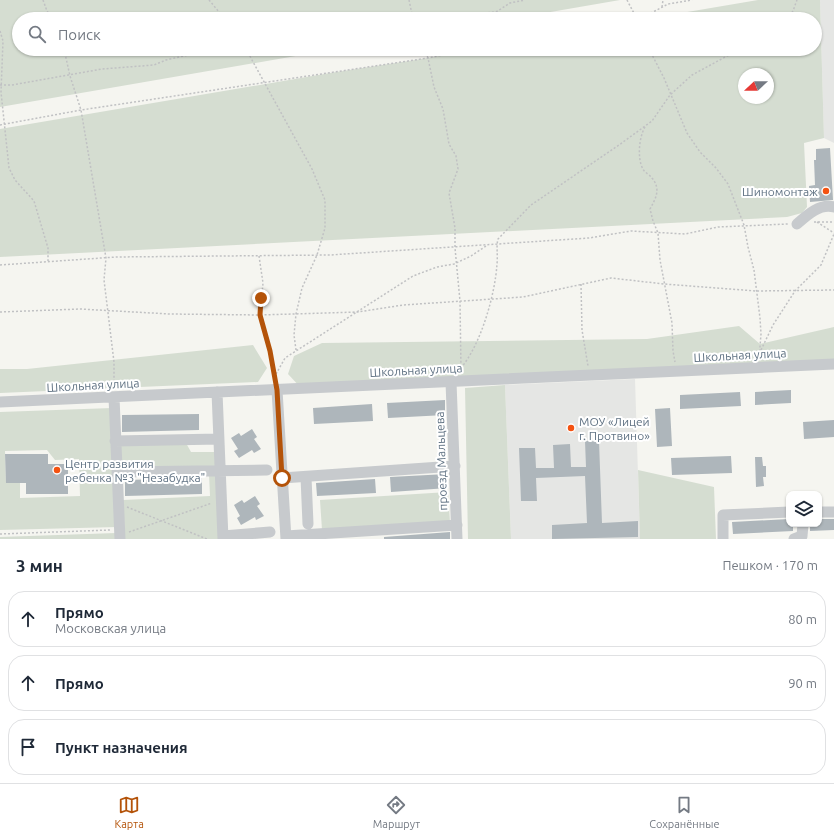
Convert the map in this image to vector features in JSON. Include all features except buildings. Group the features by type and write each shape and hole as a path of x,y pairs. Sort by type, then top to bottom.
{"street":[{"path":"797,224 811,212 822,207 834,207"},
{"name":"Школьная улица","path":"0,402 834,364"},
{"name":"проезд Мальцева","path":"456,381 455,466 457,539"},
{"path":"277,390 286,537 457,525"},
{"path":"217,392 223,537 270,532"},
{"path":"114,397 120,534"},
{"path":"116,441 219,439"},
{"path":"282,478 455,466"},
{"path":"117,472 267,470"},
{"path":"306,477 308,524"},
{"path":"723,539 723,515 786,512"},
{"path":"822,512 834,512"},
{"path":"794,539 802,536 803,527"}],"path":[{"path":"43,0 48,12"},
{"path":"209,0 219,12"},
{"path":"408,0 411,12"},
{"path":"496,12 510,3 525,0"},
{"path":"627,0 633,12"},
{"path":"662,7 663,0"},
{"path":"653,12 668,4 692,0"},
{"path":"792,12 797,0"},
{"path":"0,31 3,41 1,84 4,124 10,168 15,180 34,201 48,248 48,261"},
{"path":"66,56 81,110 106,258 104,280 114,362 114,397"},
{"path":"1,84 12,85 102,69 154,65 166,60 184,56"},
{"path":"250,56 266,82 312,169 325,200 325,228 317,255 302,288 296,314 294,335 296,350"},
{"path":"0,124 81,110 438,56"},
{"path":"653,56 664,78 687,133 700,152 716,168 728,184 744,225 754,270 761,334 758,368"},
{"path":"456,381 461,368 469,358 492,299 497,263 498,239 531,205 652,121 670,94 692,75 727,56"},
{"path":"428,58 434,87 443,109 449,144 456,156 458,169 449,193 455,228 454,248 460,301 461,368"},
{"path":"645,126 641,133 640,158 643,169 652,177 658,187 656,198 650,210 658,233 660,260 672,323 673,351 676,371"},
{"path":"760,351 768,338 773,325 795,291 821,265 834,234 817,222"},
{"path":"0,265 106,258 317,255 454,248 589,238 631,231 685,234 718,227 834,222"},
{"path":"275,376 285,358 296,350 413,276 437,267 456,263 471,256 487,245"},
{"path":"259,256 263,283 260,315 270,351 277,390"},
{"path":"0,312 80,309 170,314 260,315 358,312 403,305 523,297 611,278 664,284 756,291 834,290"},
{"path":"581,284 582,330 589,375"},
{"path":"0,534 120,534 221,500"},
{"path":"118,503 207,539"}],"shaded area":[{"path":"0,0 620,0 551,12 12,12 12,56 295,56 0,107"},
{"path":"758,0 820,0 820,12 687,12"},
{"path":"820,0 834,0 834,143 824,138 822,12 820,12"},
{"path":"438,56 822,56 824,138 804,143 807,207 802,213 787,217 0,257 0,129"},
{"path":"739,326 760,344 834,327 834,361 301,388 288,374 294,356 322,343 647,339"},
{"path":"253,345 267,368 258,382 0,393 0,369 27,369"},
{"name":"МОУ «Лицей г. Протвино»","path":"635,379 640,539 511,539 505,385"},
{"path":"505,385 511,539 468,539 465,388"},
{"name":"Центр развития ребенка №3 \"Незабудка\"","path":"112,408 118,527 0,530 0,412","holes":["47,450 55,460 79,459 80,496 20,498 20,482 6,482 5,451"]},
{"path":"186,443 191,452 216,452 217,468 120,470 118,444"},
{"path":"638,470 714,487 716,539 640,539"},
{"path":"209,473 219,473 222,539 125,539 123,500 210,496"},
{"path":"448,492 450,522 322,530 320,500"},
{"path":"116,533 117,539 0,539 0,537"}],"place":[{"name":"Шиномонтаж","path":"826,191"},
{"name":"МОУ «Лицей г. Протвино»","path":"571,428"},
{"name":"Центр развития ребенка №3 \"Незабудка\"","path":"57,470"}],"route":[{"path":"261,298 260,315 270,351 277,390 282,478"}]}
